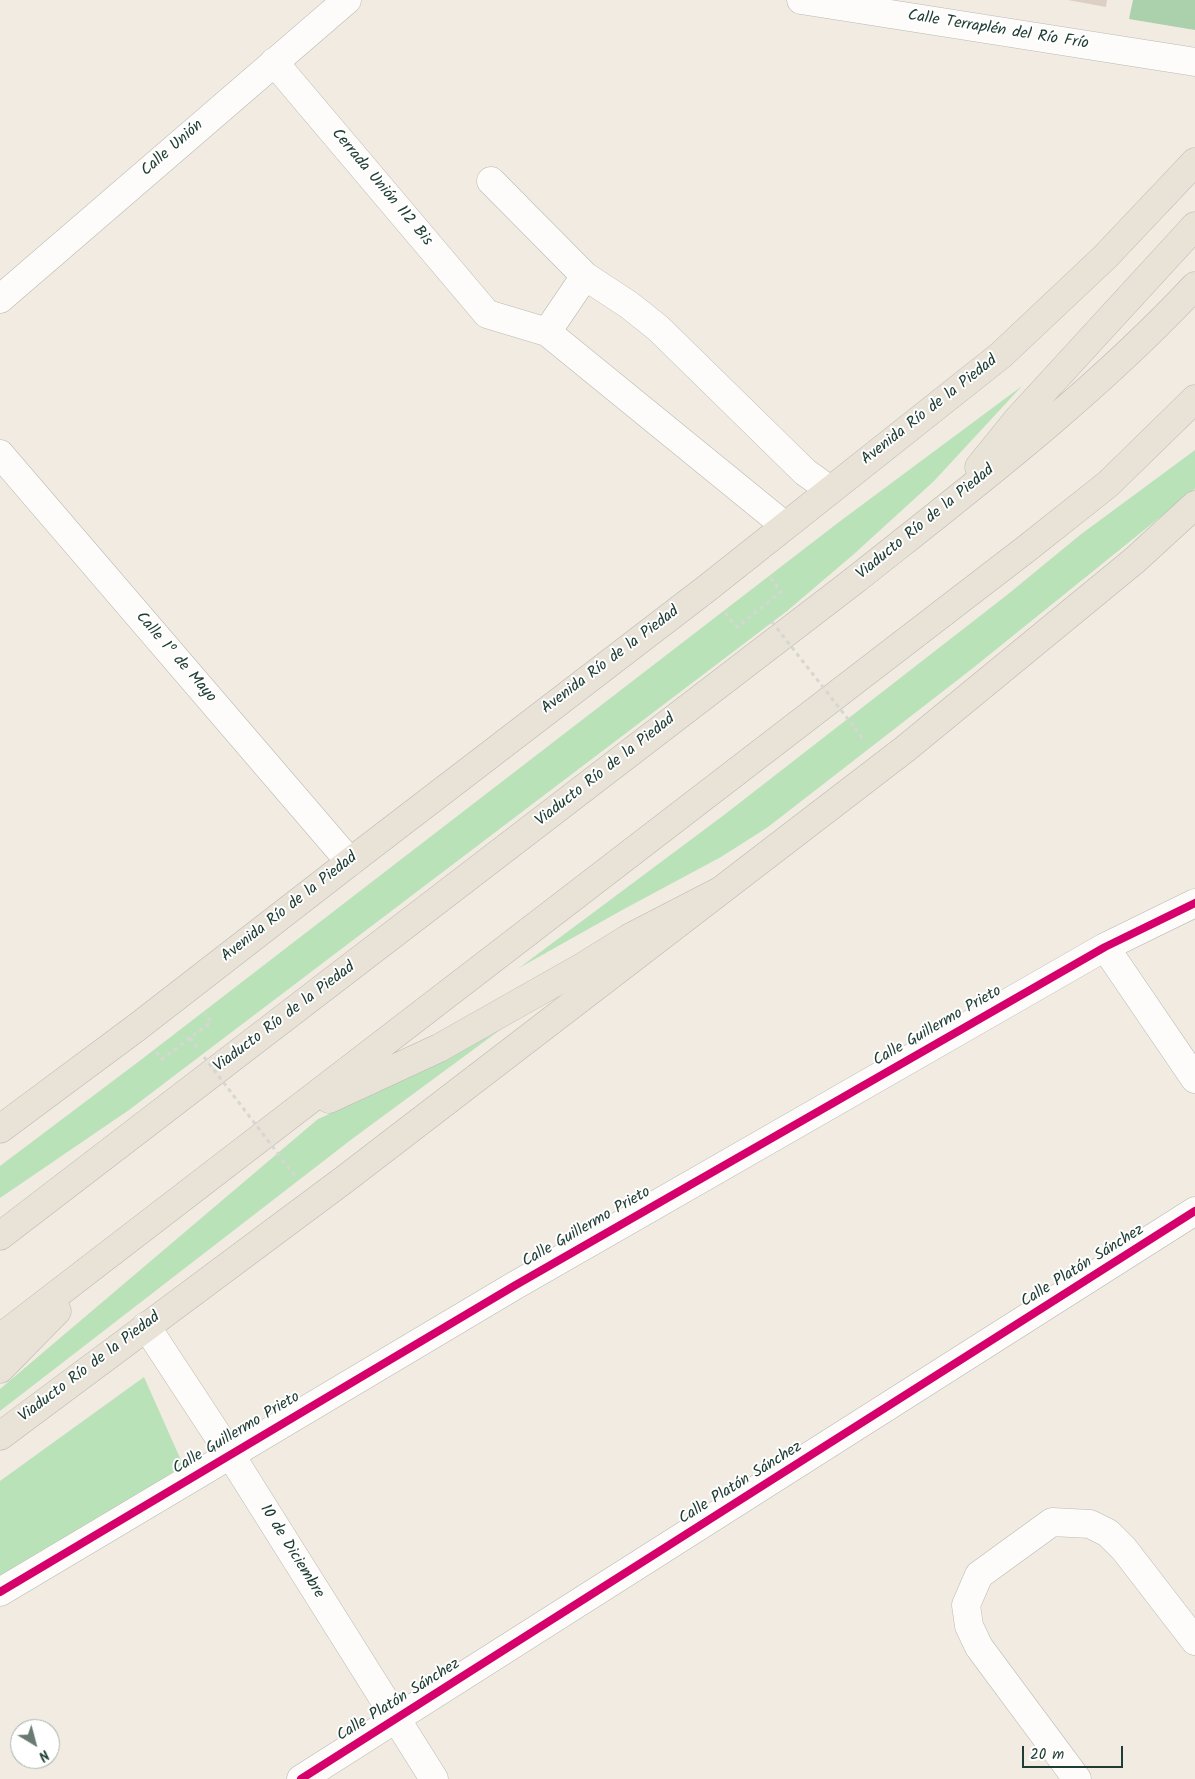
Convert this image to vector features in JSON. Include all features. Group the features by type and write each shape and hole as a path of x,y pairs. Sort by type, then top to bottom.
{"main road":[{"name":"Avenida Río de la Piedad","path":"0,1129 136,1028 698,595 1001,354 1105,257 1195,162"},
{"path":"959,498 984,460 1016,420 1195,226"},
{"name":"Viaducto Río de la Piedad","path":"0,1236 959,498 1118,362 1195,286"},
{"path":"1108,484 1195,399"},
{"path":"0,1338 1108,484 1195,425"},
{"name":"Viaducto Río de la Piedad","path":"0,1436 345,1179 905,749 1135,560 1195,505"},
{"path":"284,1119 439,1048 584,966 629,938 718,892"},
{"path":"0,1369 116,1250"}],"street":[{"name":"Calle Unión","path":"0,299 347,0"},
{"name":"Calle Terraplén del Río Frío","path":"801,0 1195,62"},
{"name":"Cerrada Unión 112 Bis","path":"274,62 487,314 547,332"},
{"path":"491,181 585,276 629,304 658,328 805,472 830,490"},
{"path":"585,276 547,332 784,526"},
{"name":"Calle 1º de Mayo","path":"0,454 350,862"},
{"name":"Calle Guillermo Prieto","path":"0,1592 514,1286 1105,947 1195,903"},
{"path":"1105,947 1195,1079"},
{"name":"Calle Platón Sánchez","path":"301,1779 1195,1212"},
{"name":"10 de Diciembre","path":"146,1326 230,1454 434,1779"},
{"path":"1077,1779 979,1647 969,1626 966,1605 979,1574 1052,1522 1090,1524 1108,1533 1124,1549 1195,1641"}],"path":[{"path":"737,627 781,592"},
{"path":"772,622 865,741"},
{"path":"162,1059 211,1022"},
{"path":"204,1057 298,1179"}],"green space":[{"path":"1133,0 1195,0 1195,30 1129,19"},
{"path":"1022,386 934,481 854,554 787,611 129,1110 0,1198 0,1166 142,1059 839,522"},
{"path":"1195,450 1195,489 973,668 768,827 721,857 519,968 724,815 1007,595 1080,535"},
{"path":"523,1013 352,1139 0,1411 0,1389 318,1119 374,1094"},
{"path":"144,1377 184,1467 0,1577 0,1481"}],"building":[{"path":"1068,0 1107,0 1106,7"}],"cycle path":[{"path":"0,1592 514,1286 1105,947 1195,903"},
{"path":"301,1779 1195,1211"}]}
